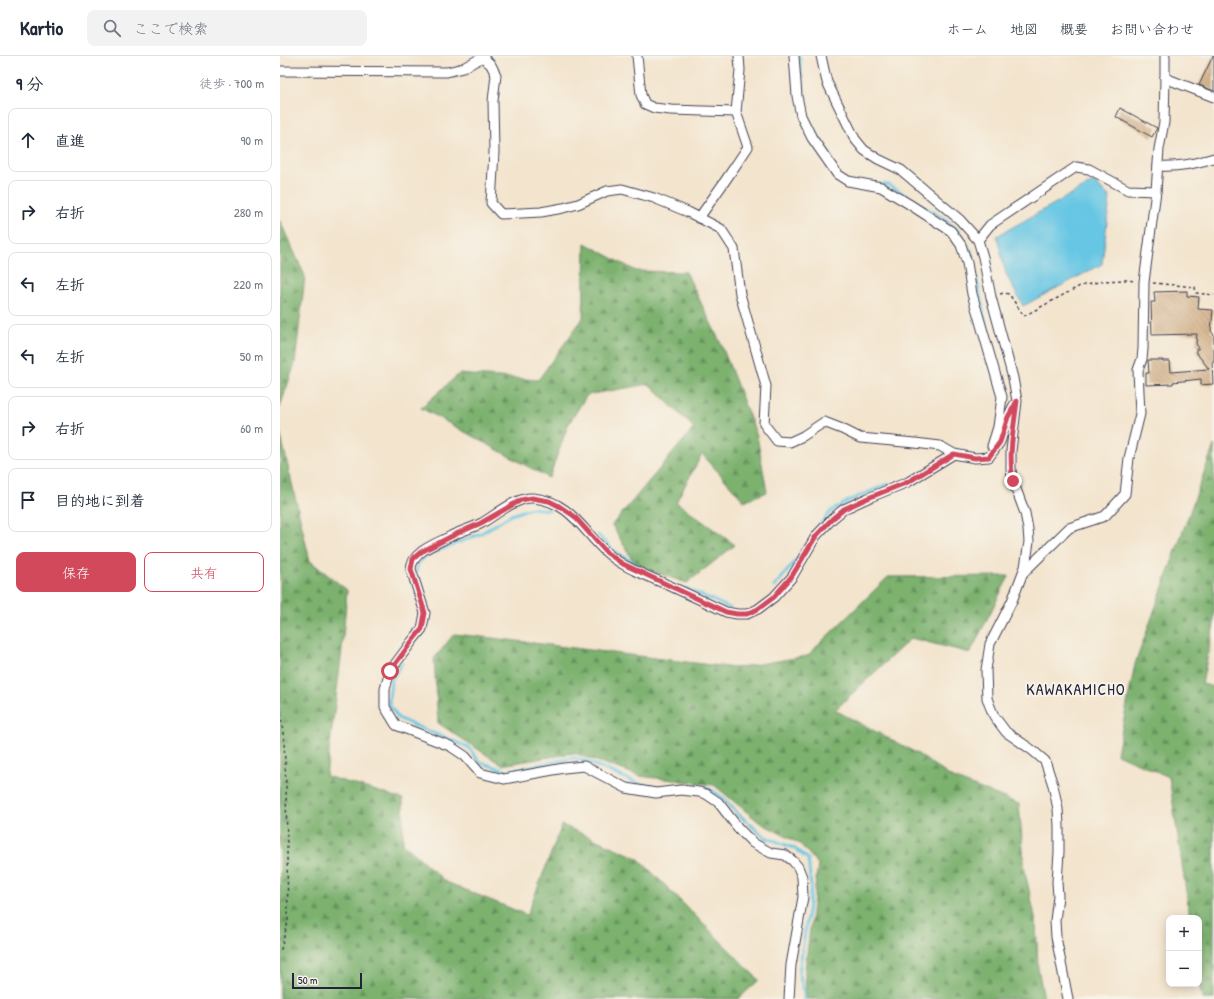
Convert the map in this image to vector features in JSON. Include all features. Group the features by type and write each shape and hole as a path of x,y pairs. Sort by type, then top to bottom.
{"street":[{"path":"637,56 640,95 645,104 654,108 671,110 736,112"},
{"path":"699,218 748,147 736,112 740,70 739,56"},
{"path":"794,56 797,96 801,116 812,138 837,174 848,181 880,187 951,231 961,245 967,264 972,294 1002,397 998,427 989,457"},
{"path":"821,56 827,82 855,139 864,150 878,159 901,170 960,220 978,240 983,257 991,297 1014,378 1017,401 1011,451 1011,470 1013,481 1026,519 1029,542 1027,559 1011,604 990,644 986,670 987,694 994,716 1006,732 1045,761 1054,785 1059,826 1058,896 1055,921 1056,937 1068,999"},
{"path":"1022,574 1069,528 1105,516 1126,494 1129,458 1140,414 1138,370 1142,359 1143,349 1144,282 1156,191 1159,149 1164,122 1165,56"},
{"path":"280,71 447,72 463,68 483,57 492,65 496,75 493,101 494,152 491,203 501,214 541,212 563,208 578,204 607,191 622,189 654,198 688,212 721,229 734,249 740,294 766,386 764,424 777,441 790,442 803,436 824,422 860,438 940,446 954,454 975,458 989,457 1000,442 1008,417 1017,401"},
{"path":"1165,78 1214,97"},
{"path":"1158,166 1176,167 1214,158"},
{"path":"978,240 990,225 1076,167 1089,169 1128,190 1156,191"},
{"path":"789,999 791,965 802,897 802,876 798,867 785,855 771,853 753,843 739,829 718,802 706,794 699,792 681,790 656,793 626,788 584,766 564,768 504,779 480,773 465,756 450,746 396,724 385,707 385,689 390,671 422,629 425,613 411,565 413,559 421,552 481,523 521,500 532,498 549,501 574,516 607,553 623,564 726,612 747,614 758,609 774,597 792,576 816,536 844,509 908,482 954,454"}],"path":[{"path":"991,297 1004,293 1009,294 1024,316 1080,286 1103,281 1127,280 1195,287 1196,293 1214,295"},
{"path":"280,708 284,740 286,785 288,921 280,953"}],"green space":[{"path":"280,221 305,276 295,363 280,407"},
{"path":"585,243 636,271 686,272 721,344 757,436 767,492 744,501 702,454 676,502 735,545 687,583 636,566 612,525 694,428 649,384 587,395 568,425 549,478 421,408 459,374 538,380 583,318"},
{"path":"280,432 310,561 347,590 342,650 326,776 403,799 403,843 446,882 527,915 562,825 638,858 759,980 738,999 280,999"},
{"path":"1214,445 1214,624 1202,684 1214,687 1214,999 1202,999 1200,987 1202,987 1202,915 1190,915 1169,777 1117,754 1135,664"},
{"path":"1009,576 970,653 911,638 835,710 918,754 951,777 1019,804 1025,872 1036,921 1038,968 1044,999 806,999 805,970 818,864 800,844 759,822 714,785 640,776 574,753 502,765 438,723 434,659 454,634 735,668 807,656 888,577"}],"water":[{"path":"1093,182 1110,197 1102,264 1023,306 1006,274 997,236"}],"building":[{"path":"1214,56 1214,91 1199,85"},
{"path":"1120,108 1157,128 1152,137 1116,117"},
{"path":"1187,291 1187,296 1199,297 1198,309 1213,310 1211,331 1214,335 1214,362 1212,362 1213,384 1201,385 1201,379 1173,382 1173,384 1146,385 1146,373 1149,373 1148,360 1170,361 1171,372 1209,369 1195,351 1199,348 1196,344 1197,334 1152,335 1151,302 1155,302 1154,292"}],"waterway":[{"path":"799,56 808,120 832,159"},
{"path":"882,184 889,185 943,218 959,232 971,251 992,349"},
{"path":"813,533 831,511 850,500 888,484"},
{"path":"416,574 418,564 427,555 480,534 511,515 531,508 549,510"},
{"path":"598,535 613,550 657,576"},
{"path":"774,587 797,559 806,545"},
{"path":"686,588 730,608"},
{"path":"402,663 391,681 389,704 398,718 468,747 480,762 506,771 574,758 583,760 639,784 659,787 674,787"},
{"path":"684,786 708,788 723,798 738,814 765,837 794,848 808,859 811,886 799,972 804,999"}],"district":[{"name":"KAWAKAMICHO","path":"1076,689"}],"route":[{"path":"390,671 422,629 425,613 411,569 413,559 430,547 481,523 521,500 532,498 549,501 559,506 574,516 607,553 623,564 726,612 747,614 758,609 774,597 792,576 816,536 844,509 908,482 954,454 975,458 989,457 1000,442 1008,417 1017,401 1011,451 1011,470 1013,481"}]}
